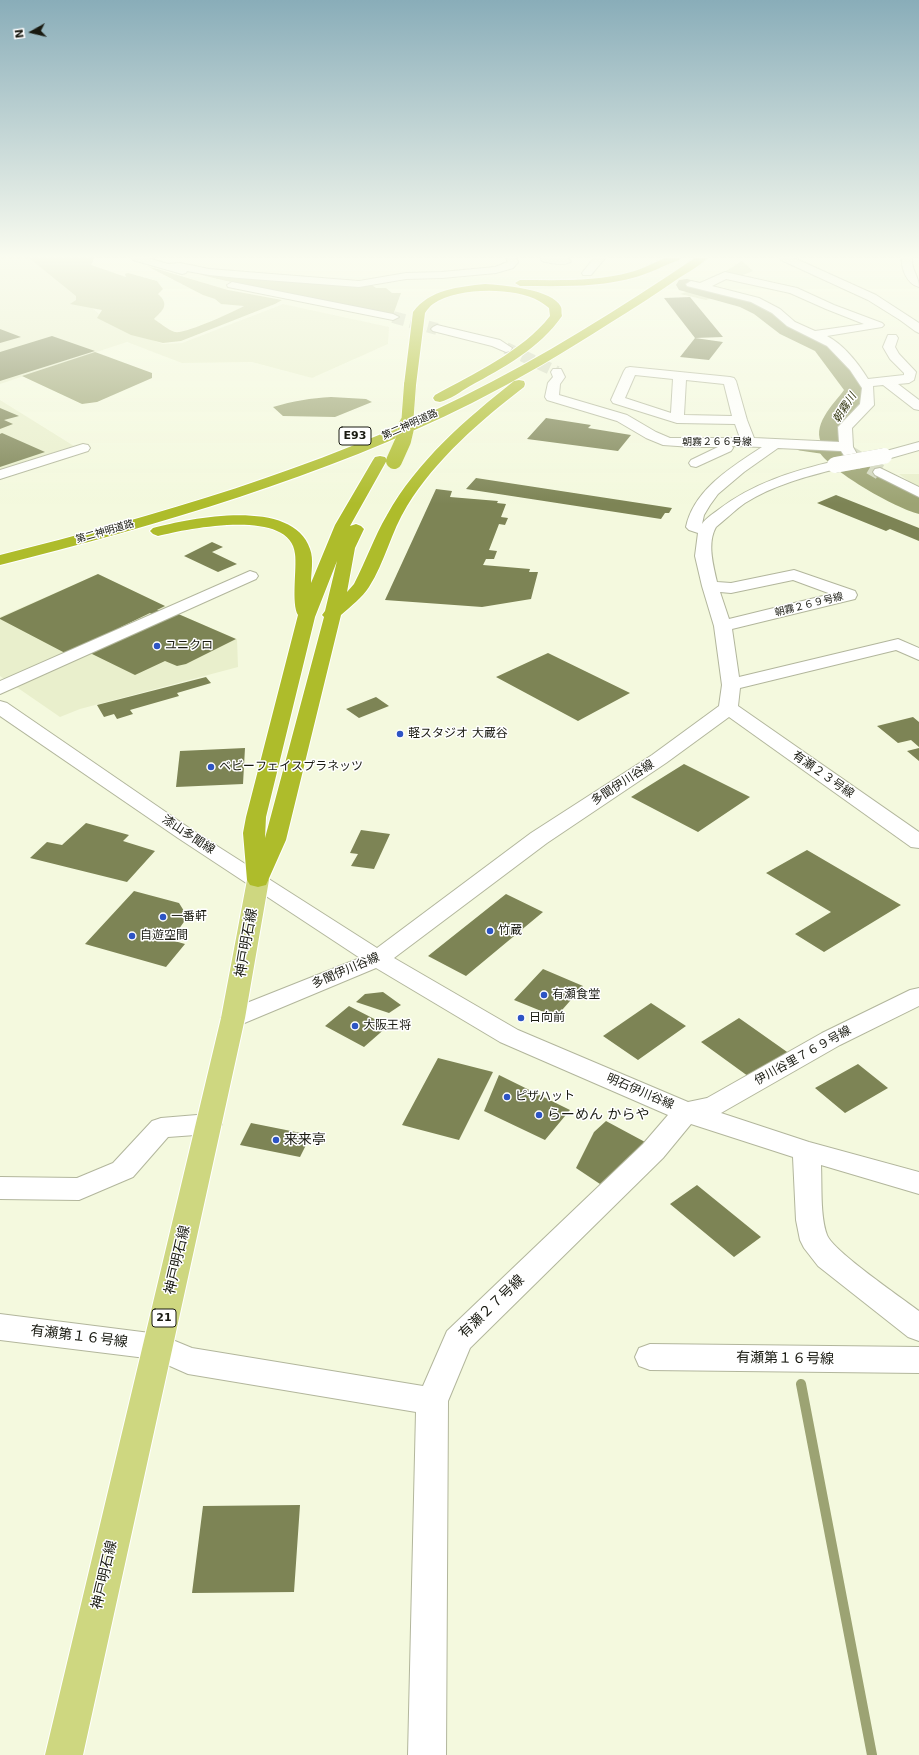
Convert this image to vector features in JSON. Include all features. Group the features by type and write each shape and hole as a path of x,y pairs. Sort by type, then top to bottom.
{"highway":[{"path":"258,880 254,833 256,817 306,617 343,525 387,460 401,448 407,429 404,385 413,340"},
{"path":"430,403 510,356 533,340"},
{"name":"第二神明道路","path":"0,548 156,506 278,466 376,428 450,395 552,340"},
{"name":"第二神明道路","path":"0,560 96,535 182,510 291,473 382,438 453,406 502,382 575,340"},
{"path":"332,615 361,586 380,542 400,506 421,476 478,416 520,382 582,340"},
{"path":"258,880 275,840 341,582 348,548 387,460"},
{"path":"0,568 196,522 230,520 260,522 288,531 298,540 302,547 306,617"}],"main road":[{"name":"神戸明石線","path":"64,1755 233,1018 258,880"}],"street":[{"path":"483,340 496,343 506,348"},
{"path":"824,340 831,343 855,368 868,388 867,405 845,427 844,455"},
{"path":"865,383 905,380 910,377 910,372 894,356 889,347 891,340"},
{"path":"740,420 677,419 618,400 630,371 730,381 740,420 749,442"},
{"name":"朝霧２６６号線","path":"557,372 559,377 554,384 552,397 622,418 651,435 668,442 776,443 844,455"},
{"path":"677,419 680,376"},
{"path":"886,382 919,406"},
{"path":"696,463 726,448 721,442"},
{"path":"706,531 694,527 694,520 700,504 712,491 776,443"},
{"path":"728,708 732,685 723,626 710,586 704,556 706,531 710,524 740,500 772,484 804,473 844,455 884,456 919,446"},
{"path":"0,475 83,448"},
{"path":"880,472 919,493"},
{"name":"朝霧２６９号線","path":"710,586 731,588 794,575 849,595 723,626"},
{"path":"0,688 250,576"},
{"path":"732,685 898,644 919,655"},
{"name":"漆山多聞線","path":"0,707 185,834 378,959"},
{"name":"有瀬２３号線","path":"728,708 919,842"},
{"name":"多聞伊川谷線","path":"233,1018 378,959 539,838 659,759 717,718 728,708"},
{"name":"明石伊川谷線","path":"378,959 509,1036 686,1112 806,1151 919,1183"},
{"name":"伊川谷里７６９号線","path":"686,1112 714,1106 831,1039 919,996"},
{"name":"有瀬２７号線","path":"432,1401 458,1340 653,1151 686,1112"},
{"path":"0,1188 79,1189 123,1170 161,1128 209,1124"},
{"path":"806,1151 810,1220 814,1240 828,1258 919,1328"},
{"name":"有瀬第１６号線","path":"0,1327 158,1347"},
{"path":"158,1347 188,1361 432,1401 427,1755"},
{"name":"有瀬第１６号線","path":"650,1357 919,1360"}],"shaded area":[{"path":"0,340 152,340 163,344 182,343 190,340 388,340 388,344 312,378 252,362 182,363 127,342 0,384"},
{"path":"151,340 184,340 181,341 163,343"},
{"path":"95,352 152,373 152,378 97,402 82,404 22,376"},
{"path":"331,397 366,399 372,402 335,417 283,416 273,407 302,400"},
{"path":"0,400 74,446 0,470"},
{"path":"899,474 919,474 919,487 910,482"},
{"path":"98,574 169,608 7,681 0,676 0,617"},
{"path":"176,613 237,639 238,667 80,709 60,717 15,686"}],"building":[{"path":"0,340 11,340 0,343"},
{"path":"39,340 63,340 95,351 0,381 0,352"},
{"path":"694,340 723,342 709,360 680,357"},
{"path":"0,408 19,416 4,420 13,424 0,429"},
{"path":"546,418 591,425 588,428 631,435 618,451 527,439"},
{"path":"2,433 45,452 0,467 0,434"},
{"path":"476,478 672,508 669,513 665,513 661,519 466,489"},
{"path":"436,489 452,491 450,497 498,501 497,503 506,504 501,517 508,518 505,525 499,524 489,550 497,551 494,559 486,559 483,565 530,569 529,572 538,572 531,599 482,607 385,600"},
{"path":"836,495 919,528 919,541 890,529 886,531 817,503"},
{"path":"212,542 223,547 212,552 237,564 218,572 184,556"},
{"path":"98,574 165,606 157,610 161,611 153,615 150,613 121,627 125,628 110,635 106,634 65,653 0,619 0,618"},
{"path":"176,613 236,639 186,664 177,666 165,661 135,675 90,653"},
{"path":"548,653 630,693 578,721 496,677"},
{"path":"206,677 211,683 177,693 179,696 130,710 133,714 117,719 114,714 104,717 97,705"},
{"path":"376,697 389,706 359,718 346,709"},
{"path":"913,717 919,722 919,747 911,740 898,743 877,726"},
{"name":"ベビーフェイスプラネッツ","path":"245,748 243,784 176,787 180,751"},
{"path":"919,748 919,761 907,751"},
{"path":"684,764 750,797 698,832 631,797"},
{"path":"86,823 129,835 123,841 155,851 127,882 30,858 47,842 62,845"},
{"path":"361,830 390,834 374,869 351,866 358,854 350,853"},
{"path":"807,850 901,905 824,952 795,934 831,912 766,873"},
{"path":"134,891 179,903 184,911 186,919 171,940 185,944 166,967 85,944"},
{"path":"506,894 543,912 466,976 428,956"},
{"path":"543,969 583,986 556,1017 514,1000"},
{"path":"383,992 401,1005 389,1013 356,1002 365,994"},
{"path":"651,1003 686,1026 638,1060 603,1036"},
{"path":"349,1006 388,1026 364,1047 325,1026"},
{"path":"739,1018 790,1054 752,1079 701,1042"},
{"path":"438,1058 493,1072 459,1140 402,1125"},
{"path":"858,1064 888,1088 845,1113 815,1088"},
{"path":"499,1075 570,1110 545,1140 484,1111"},
{"path":"606,1121 645,1142 603,1186 576,1168 594,1132"},
{"path":"251,1123 311,1135 300,1157 240,1145"},
{"path":"697,1185 761,1237 734,1257 670,1204"},
{"path":"300,1505 294,1592 192,1593 203,1506"}],"waterway":[{"name":"朝霧川","path":"810,340 823,346 857,390 833,423 834,442"},
{"path":"800,448 834,453"},
{"name":"朝霧川","path":"834,451 834,453 863,475 919,505"},
{"path":"801,1384 872,1755"}],"tunnel":[{"path":"506,348 557,372"},
{"path":"850,454 880,472"}],"place":[{"name":"ユニクロ","path":"157,646"},
{"name":"軽スタジオ 大蔵谷","path":"400,734"},
{"name":"ベビーフェイスプラネッツ","path":"211,767"},
{"name":"一番軒","path":"163,917"},
{"name":"竹蔵","path":"490,931"},
{"name":"自遊空間","path":"132,936"},
{"name":"有瀬食堂","path":"544,995"},
{"name":"日向前","path":"521,1018"},
{"name":"大阪王将","path":"355,1026"},
{"name":"ピザハット","path":"507,1097"},
{"name":"らーめん からや","path":"539,1115"},
{"name":"来来亭","path":"276,1140"}]}
